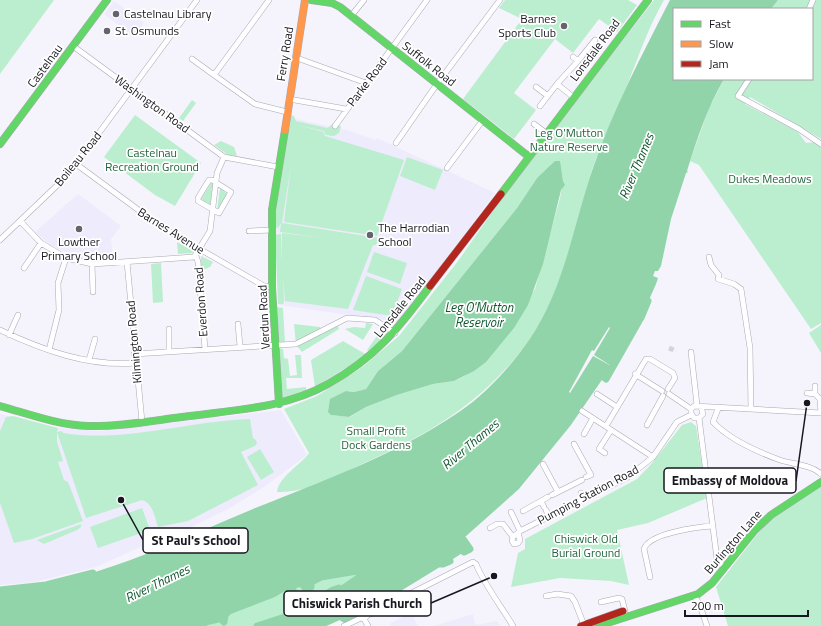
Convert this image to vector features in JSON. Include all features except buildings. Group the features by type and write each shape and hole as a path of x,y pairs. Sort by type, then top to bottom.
{"main road":[{"name":"Castelnau","path":"0,144 107,0"},
{"name":"Ferry Road","path":"287,112 297,58 305,0"},
{"name":"Suffolk Road","path":"310,0 335,4 528,156"},
{"name":"Lonsdale Road","path":"0,406 62,423 108,426 279,404 306,396 340,376 378,350 395,333 648,0"},
{"name":"Verdun Road","path":"279,404 274,298 272,287 272,210 287,112"},
{"name":"Burlington Lane","path":"598,626 674,603 701,592 712,583 756,530 772,515 792,499 821,482"},
{"name":"Burlington Lane","path":"585,626 625,611 701,592"},
{"path":"585,626 657,605 674,603"}],"street":[{"name":"Boileau Road","path":"0,240 65,178 197,0"},
{"path":"214,75 269,0"},
{"path":"351,16 364,0"},
{"name":"Parke Road","path":"335,126 427,0"},
{"path":"396,143 437,84 500,0"},
{"path":"540,106 576,59 595,40"},
{"name":"Washington Road","path":"73,46 224,157 278,167"},
{"path":"297,58 366,83"},
{"path":"192,59 256,104 287,112"},
{"path":"748,80 738,96 821,144"},
{"path":"557,84 573,97"},
{"path":"536,86 548,96"},
{"path":"289,99 346,109"},
{"path":"447,168 483,120"},
{"path":"534,124 546,133"},
{"path":"20,221 41,243 66,258 92,264 196,256 209,234 217,173 224,157"},
{"name":"Barnes Avenue","path":"76,164 157,223 200,250 264,286 272,287"},
{"path":"209,180 231,192 221,211 219,213 213,210 199,203 198,198 209,180"},
{"path":"249,230 272,230"},
{"path":"24,268 41,243"},
{"name":"Everdon Road","path":"196,256 198,262 205,349"},
{"path":"709,257 714,271 719,275 718,279 734,284 740,289 750,348 751,409"},
{"path":"49,350 59,310 58,283 66,258"},
{"name":"Kilmington Road","path":"127,262 134,354 142,422"},
{"path":"92,264 93,292"},
{"path":"9,335 18,315"},
{"path":"134,354 240,346 296,344 348,318 374,320 395,333"},
{"path":"238,324 240,346"},
{"path":"169,329 169,351"},
{"path":"0,330 9,335 49,350 88,360 107,364 136,364"},
{"path":"88,360 95,339"},
{"path":"691,352 700,408 699,418 717,559 724,568"},
{"path":"685,355 692,359"},
{"path":"606,426 644,360 650,359 673,372 675,378 647,425"},
{"path":"636,374 691,409 720,409"},
{"path":"815,386 815,394"},
{"path":"700,408 821,413 820,399 815,394 807,393"},
{"path":"597,394 617,407"},
{"path":"691,409 691,415 699,418"},
{"path":"711,409 714,416"},
{"path":"720,409 714,416 713,422 735,438 780,460 815,470 821,474"},
{"path":"582,411 653,457"},
{"name":"Pumping Station Road","path":"517,534 584,498 628,477 653,457 677,422 691,415"},
{"path":"584,434 593,418"},
{"path":"605,453 599,450 611,430"},
{"path":"523,511 586,477 574,444"},
{"path":"543,464 558,492"},
{"path":"576,483 584,498"},
{"path":"541,501 549,517"},
{"path":"511,512 517,534"},
{"path":"490,528 497,524 503,524 517,534"},
{"path":"650,577 644,549 648,542 679,530 713,526"},
{"path":"344,626 366,617 474,562 512,626"},
{"path":"546,596 556,594 571,596 585,626"},
{"path":"694,596 699,603 707,626"},
{"path":"601,602 619,598 622,599 625,611"},
{"path":"366,617 368,626"}],"shaded area":[{"path":"114,1 144,23 134,37 104,14"},
{"name":"The Harrodian School","path":"291,118 347,130 376,140 377,138 495,193 398,322 279,305 275,212"},
{"name":"Lowther Primary School","path":"78,194 121,226 111,239 113,259 86,259 71,255 49,244 35,232"},
{"path":"281,410 307,455 264,487 230,508 191,527 145,545 96,567 35,582 0,585 0,414 58,428 100,431"},
{"path":"411,613 418,626 390,626 391,623"},
{"path":"473,614 476,625 497,621 500,626 434,626"}],"green space":[{"path":"0,0 54,0 0,74"},
{"path":"505,0 628,0 637,5 617,32 599,19 573,53 555,39 514,93 536,110 514,139 463,99 522,19 499,8"},
{"path":"654,0 664,0 649,30 596,159 567,257 552,300 529,340 514,360 498,378 462,409 421,435 328,480 302,489 289,492 277,492 282,481 290,471 309,453 284,409 317,396 361,368 399,336 458,261 519,174","holes":["561,169 563,181 560,198 535,289 465,376 454,381 433,384 397,395 366,407 350,417 331,415 346,391 354,392 366,389 378,371 402,351 517,208 537,178"]},
{"name":"Dukes Meadows","path":"778,0 821,0 821,139 750,97 745,104 798,132 806,143 815,142 821,146 821,323 811,329 699,165 690,161 709,108 723,80 813,80 813,8 772,8"},
{"path":"192,100 196,103 183,121 179,118"},
{"name":"Castelnau Recreation Ground","path":"135,115 201,163 175,206 155,195 104,157"},
{"path":"291,115 294,116 296,121 328,128 332,124 341,126 339,133 334,136 326,135 324,131 297,125 324,132 325,136 404,160 377,236 284,222 291,165 282,223 379,238 376,245 373,245 348,309 285,301 283,277 284,301 283,304 278,304 275,235 281,234 282,263 282,233 325,238 280,232 281,223 278,228 275,227 273,217"},
{"path":"221,141 234,147 237,156 228,155 214,145"},
{"path":"407,157 443,170 435,190 400,176"},
{"path":"211,183 213,184 210,207 200,201"},
{"path":"220,188 227,194 220,210 217,210"},
{"path":"177,242 192,250 193,253 178,254"},
{"path":"374,252 407,263 400,284 367,272"},
{"path":"201,256 213,262 210,267 201,271"},
{"path":"161,263 163,302 153,303 151,264"},
{"path":"366,276 402,289 392,316 353,310"},
{"path":"277,307 283,308 285,343 279,343"},
{"path":"366,323 373,324 363,340 345,329 354,327 365,328"},
{"path":"294,324 320,327 323,332 338,326 339,329 302,352 296,345"},
{"path":"821,325 821,353 809,333"},
{"path":"382,329 389,334 371,353 367,350"},
{"path":"343,341 367,355 315,387 311,360"},
{"path":"279,348 283,349 284,358 288,359 290,376 297,375 295,355 301,355 302,378 286,378 287,389 306,387 306,392 282,399"},
{"path":"13,416 58,428 57,442 63,461 58,462 64,480 68,482 83,521 32,539 14,543 0,503 0,431 6,417"},
{"path":"250,419 253,438 257,443 255,446 241,452 258,485 188,521 158,527 151,507 142,500 86,518 57,432 62,431 63,433 86,435 110,435 203,423"},
{"name":"Chiswick Old Burial Ground","path":"691,422 696,426 707,498 648,523 617,530 629,585 611,581 560,578 511,587 518,553 525,549 525,539 637,479 653,462 682,425"},
{"path":"260,449 274,472 261,480 247,457"},
{"path":"821,486 821,626 728,626 716,587 767,522"},
{"path":"142,508 150,530 98,548 90,527"},
{"path":"81,524 81,527 77,530 44,544 37,540"},
{"path":"363,570 367,572 341,590 333,590 299,611 258,626 200,626 207,621 220,618 223,622 225,615 229,611 256,602 283,588 289,587 294,592 292,587 293,585 301,583 307,591 306,583 311,586 311,582 321,577"}],"water":[{"name":"River Thames","path":"670,0 778,0 772,8 673,8 673,80 723,80 707,112 687,171 688,172 686,173 671,219 661,266 658,271 655,271 653,276 658,278 656,284 641,318 637,316 635,319 639,321 606,379 600,376 568,423 516,487 462,536 470,549 464,552 462,550 448,558 450,561 438,564 382,599 383,602 369,612 352,620 351,618 346,620 340,616 318,626 257,626 299,611 333,590 339,588 341,590 364,575 366,571 321,577 311,582 311,587 306,583 308,591 301,583 293,585 293,592 289,587 281,588 253,603 232,610 225,615 224,622 220,618 205,622 200,626 0,626 0,590 66,580 98,571 160,548 384,454 435,427 479,397 506,370 529,340 551,299 560,278 593,168 628,82"},
{"name":"Leg O'Mutton Reservoir","path":"555,161 560,161 565,185 561,190 543,264 528,305 514,328 486,362 474,371 454,381 433,384 397,395 366,407 349,417 331,415 328,412 330,399 346,391 354,392 366,389 378,371 402,351 517,208 537,178"}],"pier":[{"path":"609,327 610,328 594,355 613,367 593,356 570,393 569,392 592,350 594,351"}],"waterway":[{"path":"369,612 383,602 381,599 438,564 443,564 450,561 448,558 462,549 464,552 470,549 461,536 516,487 568,423 601,375 606,379 639,321 635,319 636,316 641,318 648,301 640,298"},
{"path":"269,588 273,594 283,588 289,587 293,592 293,585 301,583 308,591 306,583 311,587 311,582 321,577 363,570 367,572 341,590 339,588 333,590 288,616 300,626"},
{"path":"0,590 46,585 93,573 90,582"},
{"path":"200,626 205,622 220,618 224,622 225,615 229,611 273,594 272,591"},
{"path":"257,626 288,616 291,618"},
{"path":"318,626 340,616 346,620 358,618"}],"tunnel":[{"path":"669,348 676,351"}],"traffic: fast":[{"path":"0,144 107,0"},
{"path":"311,0 332,3 340,7 528,156"},
{"path":"501,194 648,0"},
{"path":"279,404 272,287 272,210 285,130"},
{"path":"0,406 66,424 111,426 238,410 275,404 294,399 328,384 360,363 396,329 430,286"},
{"path":"598,626 698,594 712,583 755,530 771,515 821,482"}],"traffic: slow":[{"path":"285,130 305,0"}],"traffic: jam":[{"path":"430,286 501,194"},
{"path":"581,626 623,611"}],"place":[{"name":"Castelnau Library","path":"116,14"},
{"name":"Barnes Sports Club","path":"564,26"},
{"name":"St. Osmunds","path":"107,31"},
{"name":"Lowther Primary School","path":"79,229"},
{"name":"The Harrodian School","path":"370,235"},
{"name":"Embassy of Moldova","path":"807,403"},
{"name":"St Paul's School","path":"121,500"},
{"name":"Chiswick Parish Church","path":"494,576"}],"park label":[{"name":"Leg O'Mutton Nature Reserve","path":"569,140"},
{"name":"Small Profit Dock Gardens","path":"376,438"}]}
